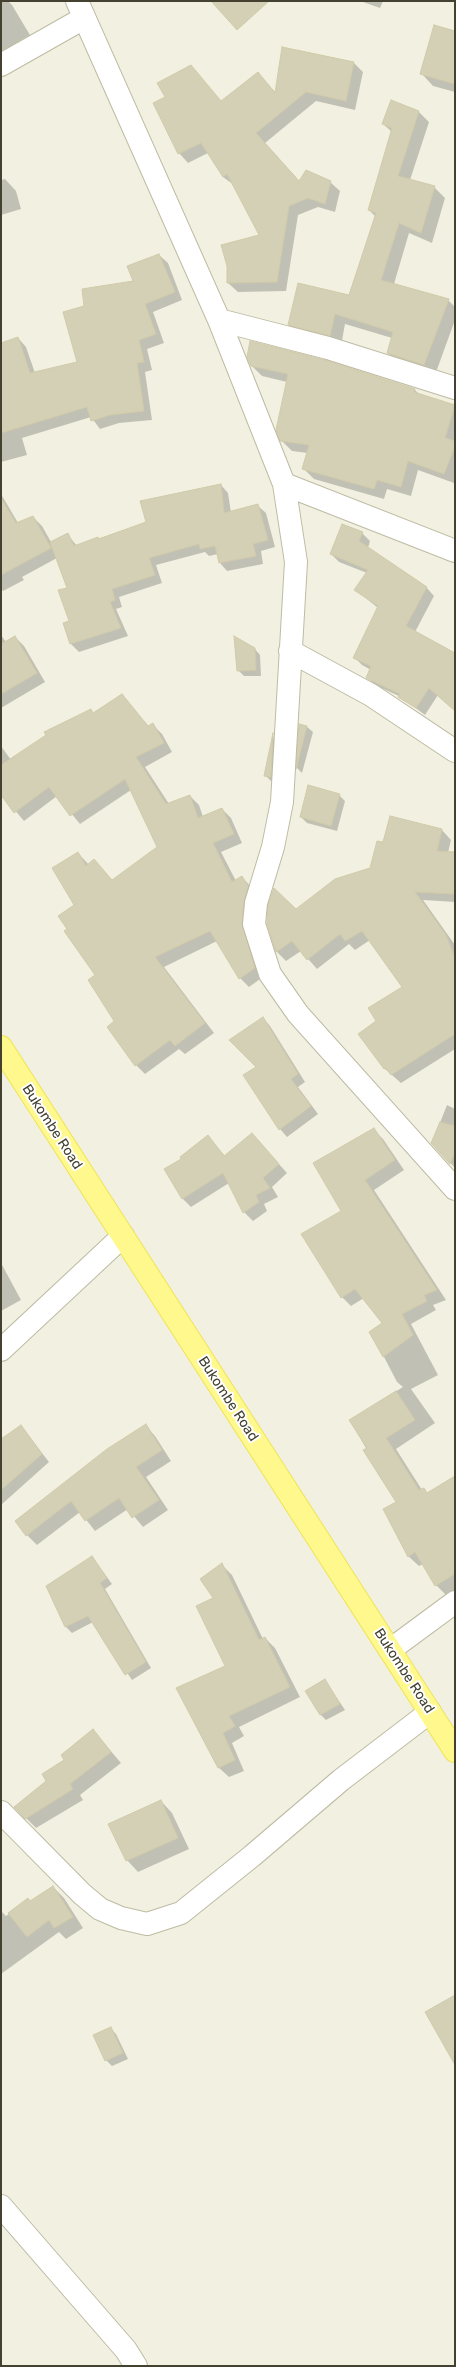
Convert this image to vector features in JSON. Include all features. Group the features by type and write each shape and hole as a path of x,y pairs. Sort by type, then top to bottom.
{"main road":[{"name":"Bukombe Road","path":"1,1047 455,1751"}],"street":[{"path":"1,65 81,9 219,320 284,484 296,562 282,802 273,847 256,903 254,924 270,974 298,1014 455,1190"},
{"path":"219,320 328,348 455,388"},
{"path":"284,484 455,552"},
{"path":"290,650 371,695 455,751"},
{"path":"1,1350 123,1236"},
{"path":"390,1650 455,1602"},
{"path":"1,1812 82,1894 100,1908 121,1918 146,1924 181,1913 252,1856 342,1780 430,1712"},
{"path":"1,2206 126,2350 136,2366"}],"building":[{"path":"211,1 269,1 237,30"},
{"path":"434,25 455,31 455,84 420,74"},
{"path":"282,47 354,62 346,101 306,92 256,133 299,181 306,170 331,181 325,204 308,198 289,206 277,282 227,283 227,266 221,245 259,235 227,174 223,177 201,143 178,154 153,103 165,97 157,83 191,65 221,101 258,72 275,93"},
{"path":"391,100 419,111 398,176 435,186 421,233 399,223 381,280 449,299 424,365 387,353 393,332 335,314 330,336 288,325 298,283 349,295 376,213 368,210 392,128 382,124"},
{"path":"159,254 175,292 145,304 156,334 139,340 144,362 137,363 144,411 110,415 91,421 87,407 1,433 1,343 18,337 30,373 77,362 63,312 84,306 82,289 133,281 127,266"},
{"path":"250,341 325,360 415,389 414,392 455,405 445,438 455,441 455,446 444,474 408,461 401,487 377,480 374,489 302,469 309,445 280,441 276,430 288,374 251,366 247,357"},
{"path":"221,484 224,513 258,504 268,540 253,544 256,556 219,563 215,546 200,549 199,544 149,558 155,575 112,589 115,600 110,602 121,628 70,644 63,623 69,621 58,590 67,588 50,542 68,533 74,546 98,537 99,539 146,522 140,501"},
{"path":"1,498 16,523 33,516 51,548 1,575"},
{"path":"342,524 363,532 359,541 427,587 406,626 455,653 455,711 429,688 416,708 398,697 400,694 366,678 371,666 353,658 378,606 354,590 368,570 330,554"},
{"path":"15,636 37,673 1,694 1,644"},
{"path":"234,636 255,648 256,670 237,671"},
{"path":"122,694 148,726 153,723 164,743 136,757 166,804 190,795 198,818 222,808 234,834 213,843 232,882 242,876 248,886 244,902 242,923 255,968 239,979 210,931 155,957 205,1023 175,1046 170,1040 135,1066 107,1027 114,1021 88,980 95,975 64,931 67,929 58,916 74,905 52,868 78,852 86,866 94,859 112,880 157,847 125,779 70,816 49,787 14,813 1,795 1,765 46,735 44,732 91,709 93,713"},
{"path":"299,724 307,726 296,769"},
{"path":"273,733 271,777 264,776"},
{"path":"308,785 340,794 331,826 300,817"},
{"path":"390,816 442,829 437,851 455,852 455,894 415,892 446,935 455,958 455,1034 391,1075 386,1068 384,1069 358,1034 376,1021 368,1008 402,987 362,931 345,941 340,934 307,960 292,941 276,952 267,923 268,905 274,888 296,909 335,879 370,868 377,841 383,842"},
{"path":"263,1017 298,1074 291,1079 311,1106 279,1130 243,1075 256,1067 229,1040"},
{"path":"440,1122 455,1126 455,1152 450,1164 431,1143"},
{"path":"374,1128 395,1160 365,1180 437,1290 424,1295 427,1301 402,1314 413,1335 383,1357 369,1332 382,1323 355,1289 341,1298 301,1234 341,1211 313,1163"},
{"path":"252,1133 279,1164 263,1178 270,1188 256,1195 259,1202 243,1213 223,1173 182,1199 164,1169 181,1159 180,1157 208,1135 224,1156"},
{"path":"396,1391 415,1420 386,1438 419,1490 424,1488 427,1493 455,1476 455,1574 435,1586 415,1552 408,1557 383,1509 396,1502 363,1450 367,1448 349,1420"},
{"path":"146,1424 162,1450 136,1467 159,1500 132,1518 119,1498 85,1521 71,1501 26,1536 15,1521 107,1449"},
{"path":"21,1425 42,1454 1,1490 1,1439"},
{"path":"92,1556 107,1578 100,1583 146,1662 125,1675 88,1616 65,1627 46,1586"},
{"path":"222,1563 259,1640 265,1637 290,1687 229,1716 235,1726 223,1733 235,1760 218,1768 176,1688 225,1666 196,1606 213,1598 200,1579"},
{"path":"325,1679 340,1704 320,1715 305,1691"},
{"path":"93,1729 111,1752 70,1784 73,1789 25,1819 14,1807 46,1781 42,1774 64,1760 61,1755"},
{"path":"161,1800 178,1838 126,1861 108,1824"},
{"path":"53,1886 73,1917 54,1928 49,1920 27,1937 8,1913 28,1898 30,1901"},
{"path":"455,1995 455,2065 425,2012"},
{"path":"111,2027 123,2053 105,2061 93,2035"}]}
